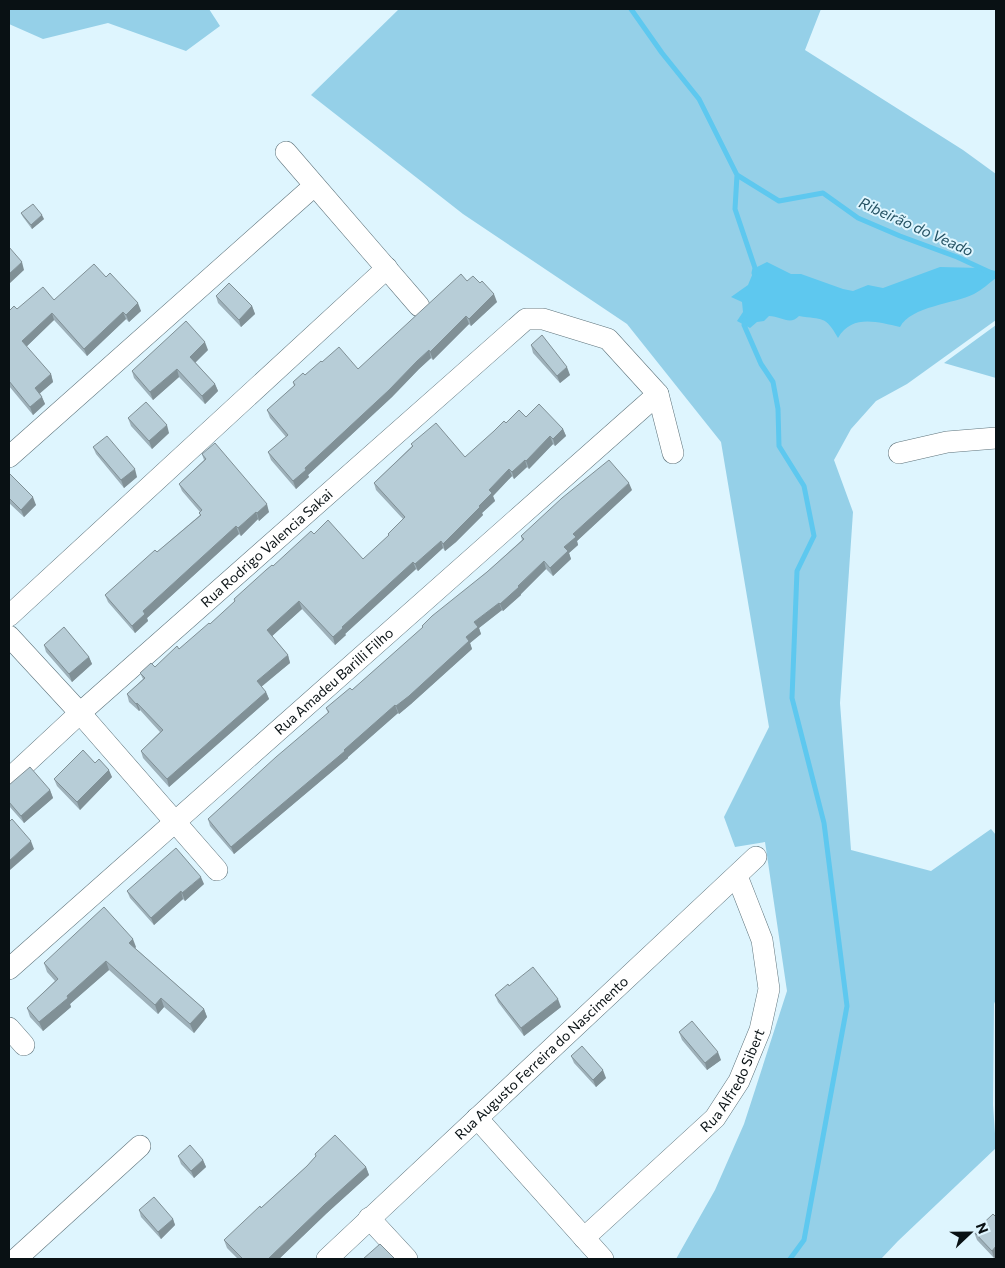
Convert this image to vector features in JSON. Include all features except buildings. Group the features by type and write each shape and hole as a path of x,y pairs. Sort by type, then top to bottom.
{"street":[{"path":"286,152 419,306"},
{"path":"9,457 314,186"},
{"path":"9,616 387,268"},
{"name":"Rua Rodrigo Valencia Sakai","path":"9,779 526,319 543,319 608,339 658,394"},
{"path":"658,394 673,454"},
{"name":"Rua Amadeu Barilli Filho","path":"9,969 658,394"},
{"path":"899,453 947,442 996,438"},
{"path":"9,636 217,870"},
{"name":"Rua Augusto Ferreira do Nascimento","path":"326,1259 756,857"},
{"name":"Rua Alfredo Sibert","path":"584,1238 715,1118 743,1073 760,1030 769,989 762,940 737,876"},
{"path":"9,1028 24,1045"},
{"path":"476,1118 603,1259"},
{"path":"16,1259 140,1146"},
{"path":"369,1218 407,1259"}],"shaded area":[{"path":"9,9 209,9 220,26 186,51 108,23 43,39 9,24"},
{"path":"399,9 821,9 805,50 963,150 996,174 996,320 907,384 876,401 851,429 834,460 853,512 840,703 851,850 931,871 991,829 996,835 996,999 994,1004 993,1105 996,1148 881,1259 676,1259 715,1190 744,1124 787,991 765,842 735,847 724,817 769,727 721,442 627,324 463,214 311,95"},
{"path":"767,262 791,274 801,274 853,291 868,285 883,288 940,267 980,268 996,271 996,278 974,294 913,314 900,327 874,322 858,323 850,325 838,338 830,325 818,319 799,316 796,319 789,320 769,316 764,321 757,322 750,328 737,321 743,312 742,302 731,297 748,285 755,268"},
{"path":"996,325 996,378 944,363"}],"waterway":[{"name":"Ribeirão do Veado","path":"631,9 662,53 699,99 737,175 779,201 823,193 858,218 957,257 996,275"},
{"path":"737,175 735,209 755,268 754,273"},
{"path":"745,320 744,325 761,364 773,382 778,409 779,446 804,486 814,536 797,571 792,698 824,823 847,1006 804,1240 790,1259"}]}
